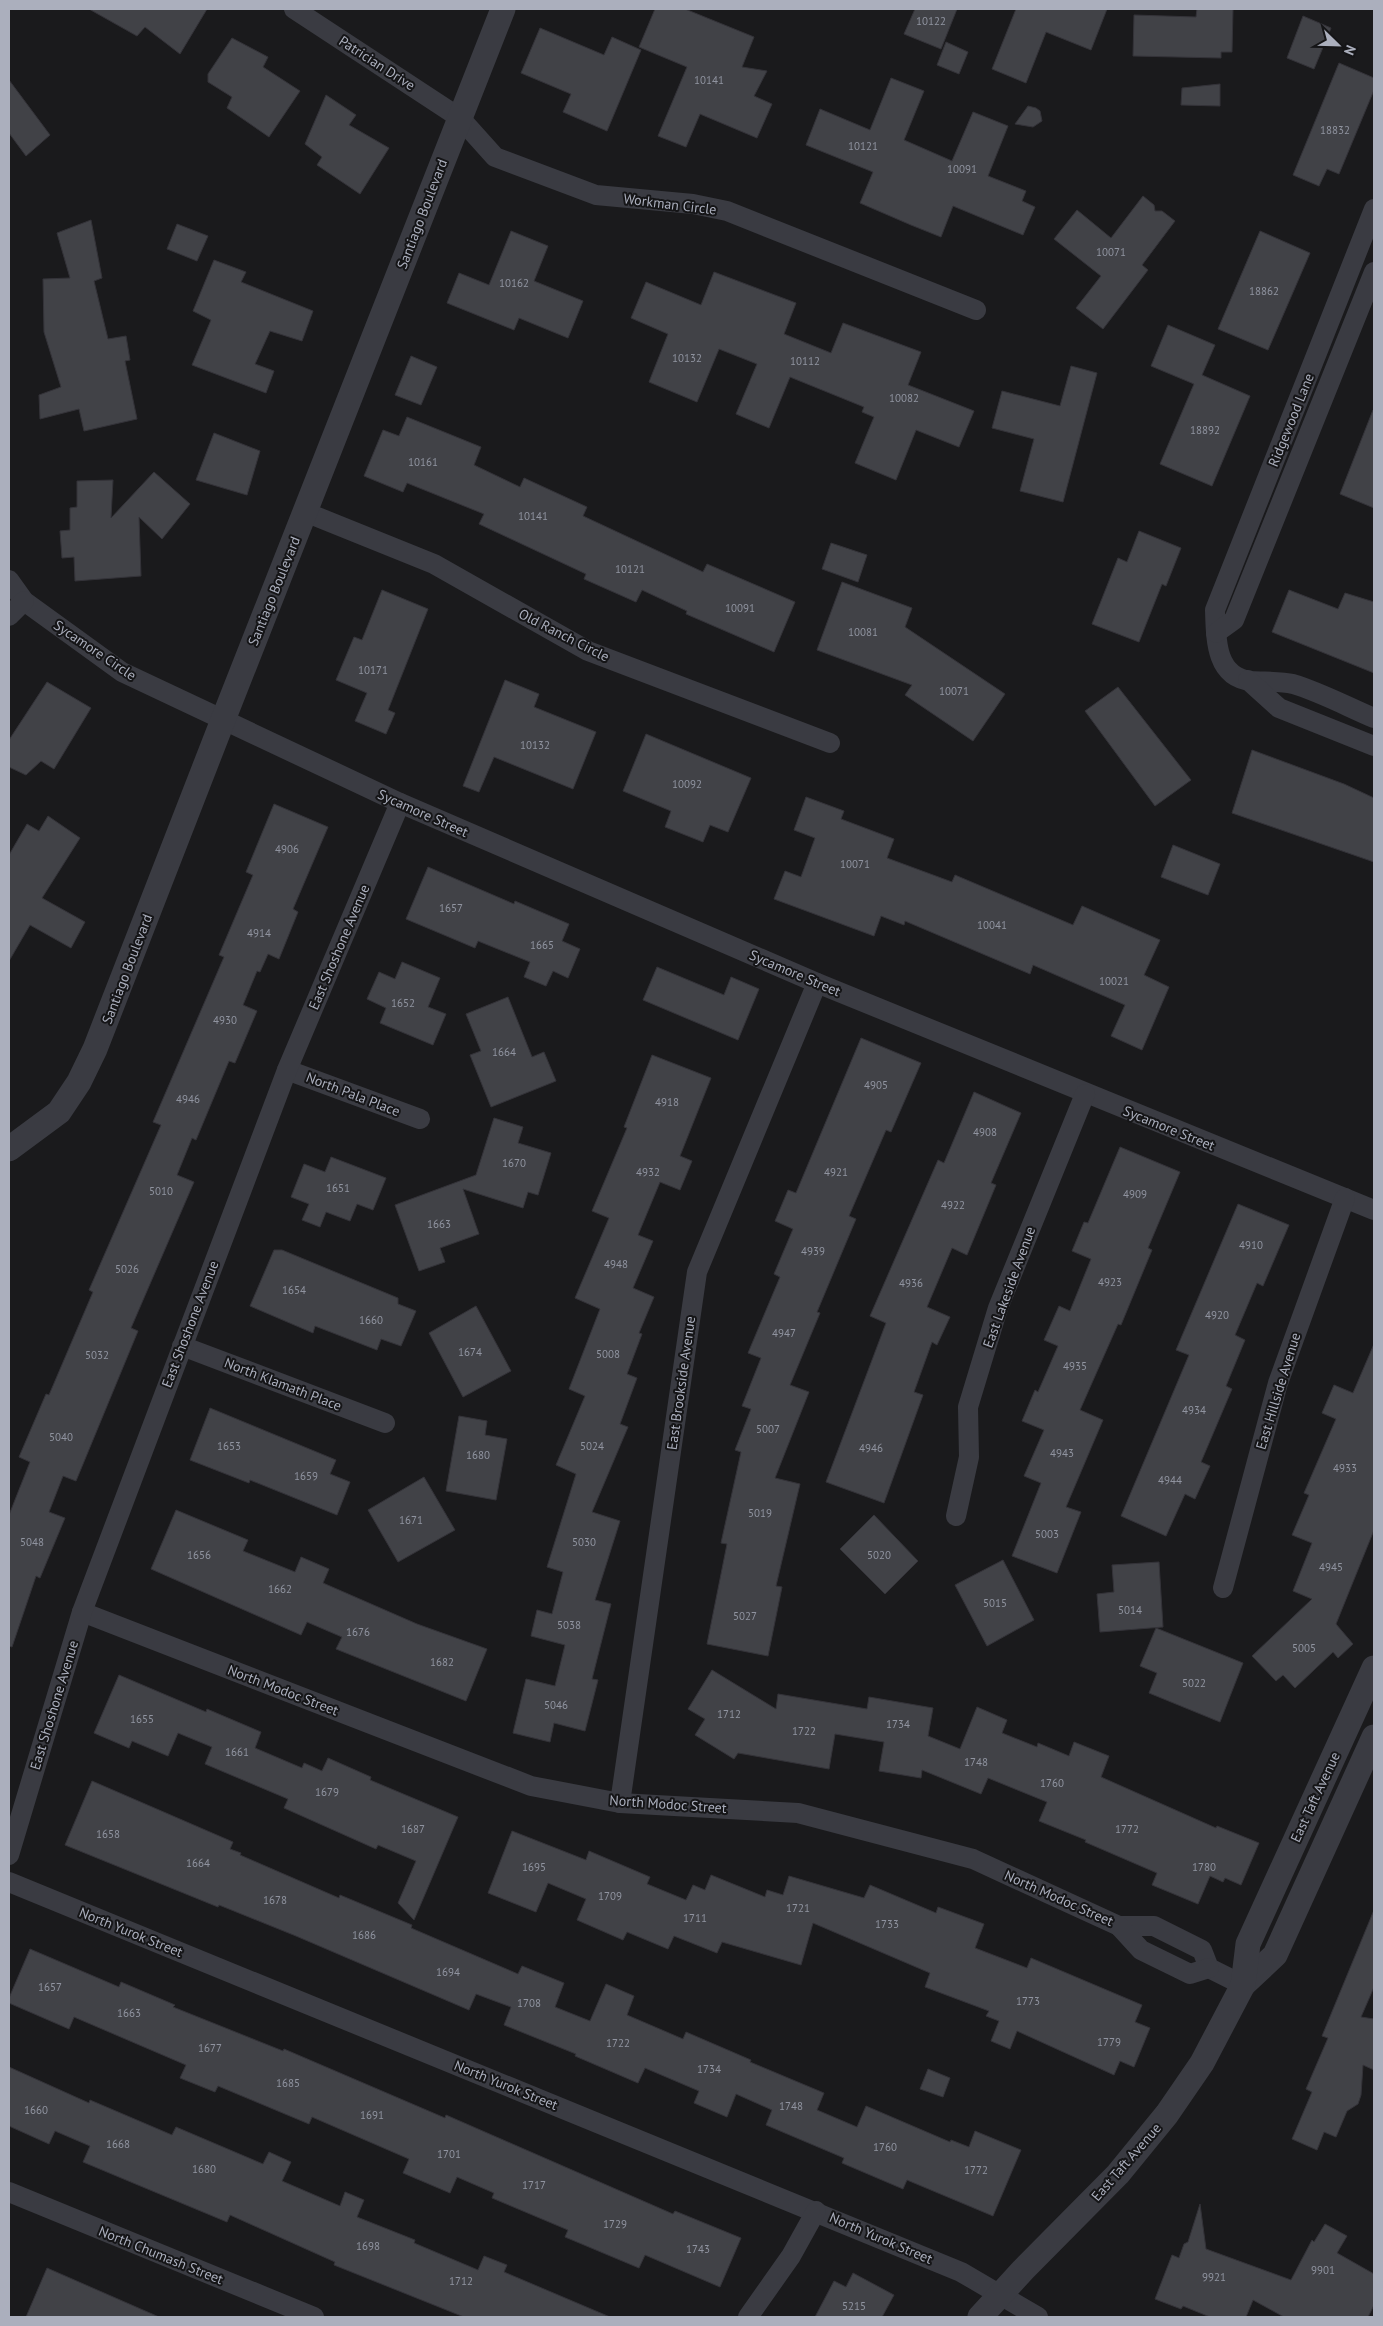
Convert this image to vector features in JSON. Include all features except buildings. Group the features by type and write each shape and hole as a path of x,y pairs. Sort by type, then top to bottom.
{"street":[{"name":"Patrician Drive","path":"294,9 460,118"},
{"name":"Santiago Boulevard","path":"9,1149 59,1112 79,1082 96,1049 223,720 503,9"},
{"name":"Workman Circle","path":"460,118 496,157 596,195 693,204 726,211 976,310"},
{"name":"Ridgewood Lane","path":"1248,680 1232,674 1222,662 1216,633 1215,610 1374,209"},
{"name":"Ridgewood Lane","path":"1216,633 1234,620 1374,272"},
{"name":"Old Ranch Circle","path":"305,512 434,564 588,651 830,743"},
{"name":"Sycamore Circle","path":"9,580 24,602 122,672 223,720"},
{"path":"9,616 24,602"},
{"path":"1248,680 1292,684 1374,718"},
{"path":"1248,680 1279,708 1374,746"},
{"name":"Sycamore Street","path":"223,720 400,803 817,983 1374,1210"},
{"name":"East Shoshone Avenue","path":"9,1855 82,1612 287,1070 400,803"},
{"name":"East Brookside Avenue","path":"620,1803 697,1272 817,983"},
{"name":"North Pala Place","path":"287,1070 420,1119"},
{"name":"East Lakeside Avenue","path":"956,1516 968,1457 968,1407 998,1308 1086,1094"},
{"name":"East Hillside Avenue","path":"1223,1588 1278,1383 1345,1198"},
{"name":"North Klamath Place","path":"182,1346 385,1423"},
{"name":"North Modoc Street","path":"82,1612 531,1786 620,1803 798,1813 973,1860 1119,1926 1141,1950 1190,1974 1209,1968 1202,1950 1154,1926 1119,1926"},
{"name":"East Taft Avenue","path":"1243,1985 1248,1944 1374,1668"},
{"name":"East Taft Avenue","path":"980,2317 1118,2174 1156,2129 1202,2063 1243,1985 1274,1955 1374,1737"},
{"name":"North Yurok Street","path":"9,1882 961,2272 1038,2317"},
{"path":"1209,1968 1243,1985"},
{"name":"North Chumash Street","path":"9,2192 314,2317"},
{"path":"748,2317 791,2256 816,2211"}]}
